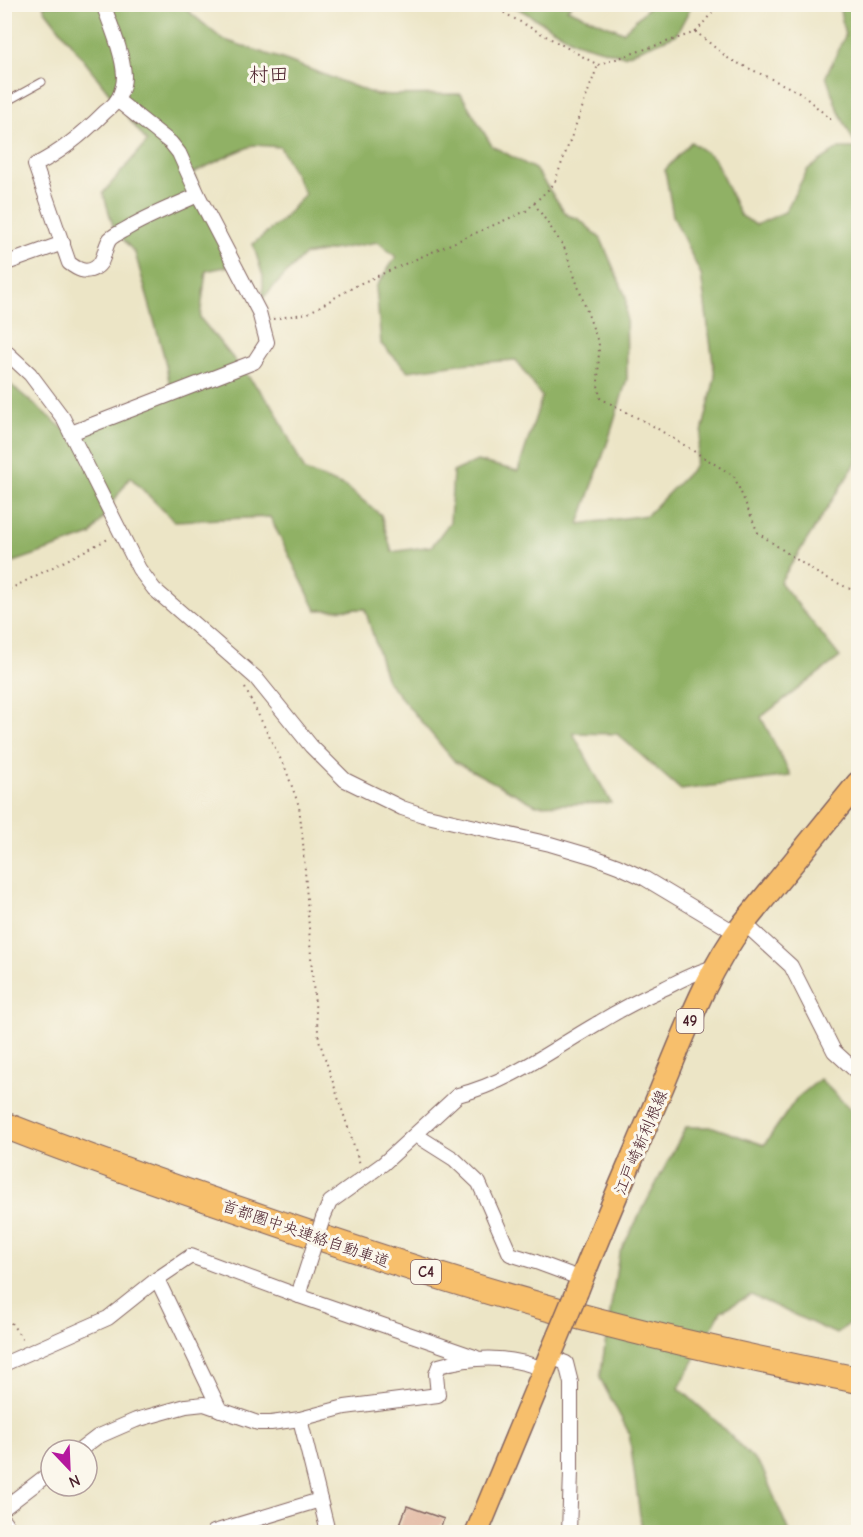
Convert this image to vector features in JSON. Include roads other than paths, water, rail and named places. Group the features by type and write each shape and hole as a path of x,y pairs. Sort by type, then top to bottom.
{"highway":[{"name":"首都圏中央連絡自動車道","path":"4,1125 215,1202 373,1256 517,1299 674,1341 858,1380"}],"main road":[{"name":"江戸崎新利根線","path":"477,1533 579,1285 715,967 740,928 858,783"}],"street":[{"path":"103,4 117,44 124,77 121,92 117,100 74,139 42,162 34,165 69,263 83,271 94,268 101,262 111,239 161,210 198,195"},
{"path":"71,433 254,362 267,342 260,312 198,195 179,153 171,143 117,100"},
{"path":"4,264 63,243"},
{"path":"4,350 30,374 63,418 139,569 154,589 256,678 311,747 345,780 402,808 423,815 550,844 594,857 644,878 740,928 791,966 834,1050 858,1073"},
{"path":"300,1291 330,1202 383,1164 458,1095 474,1091 526,1067 642,998 700,970 715,967"},
{"path":"416,1135 454,1159 479,1183 510,1254 536,1262 579,1285"},
{"path":"4,1364 108,1318 157,1279 191,1256 300,1291 478,1358"},
{"path":"157,1279 220,1410"},
{"path":"96,1438 135,1420 186,1406 204,1404 258,1424 300,1419 345,1407 438,1395 436,1374 439,1366 461,1360 478,1358 522,1362 549,1360 566,1363 571,1383 569,1533"},
{"path":"300,1419 328,1533"},
{"path":"4,1508 39,1481"},
{"path":"214,1533 320,1500"},
{"path":"4,1521 11,1533"}],"lane":[{"path":"4,103 42,82"}],"district":[{"name":"村田","path":"269,74"}]}
